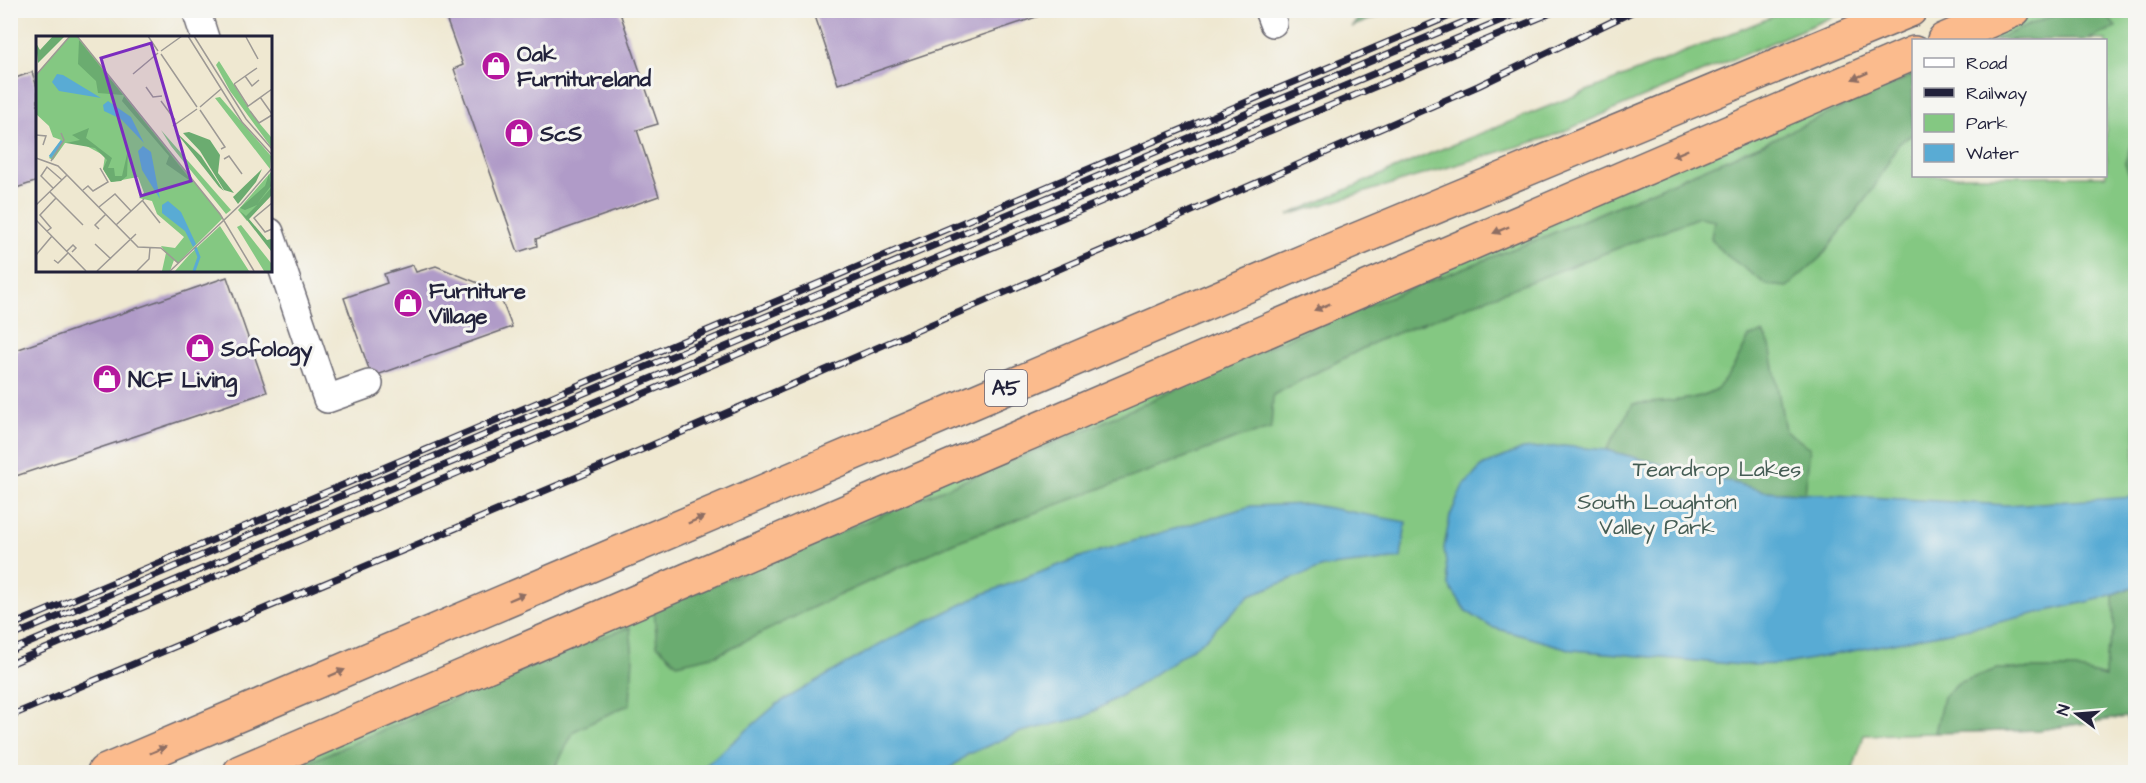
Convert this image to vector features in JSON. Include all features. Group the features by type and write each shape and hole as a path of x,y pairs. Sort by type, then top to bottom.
{"highway":[{"name":"A5","path":"104,772 1305,261 1910,10"},
{"path":"1946,39 2014,10"},
{"name":"A5","path":"240,772 1912,54"}],"street":[{"path":"196,10 204,36"},
{"path":"272,238 327,399 369,384"}],"green space":[{"path":"1365,10 1392,11 1351,27"},
{"path":"2066,10 2103,11 2116,27 2090,39 1995,39"},
{"path":"1787,11 1846,11 1550,137 1288,215 1429,154"},
{"name":"Teardrop Lakes","path":"2014,11 2135,11 2135,736 2126,717 2039,730 1864,735 1852,772 237,772 1912,53 1912,177 2107,177 2107,39 1946,39"},
{"path":"1912,75 1912,135 1899,143 1873,189 1822,256 1787,287 1767,285 1722,252 1711,238 1714,220 1699,217 1379,340 1273,395 1271,429 1241,437 953,543 820,604 717,655 677,664 657,645 654,610 1092,427 1325,322 1546,236 1760,145"},
{"path":"2135,132 2135,189 2125,163"},
{"path":"1763,333 1770,345 1785,430 1810,448 1805,494 1764,491 1606,450 1633,404 1685,399 1713,391 1728,375 1749,337"},
{"path":"2135,586 2135,736 2126,717 2039,730 1935,733 1943,697 1958,683 1997,669 2076,669 2105,677 2106,655 2114,630 2113,594"},
{"path":"630,627 633,658 630,704 574,731 553,772 286,772 582,644"}],"water":[{"name":"Teardrop Lakes","path":"1563,446 1606,450 1764,491 2007,505 2135,497 2135,586 2099,599 1995,623 1786,664 1741,665 1573,650 1491,627 1466,611 1449,586 1444,548 1450,516 1462,488 1482,466 1523,449"},
{"path":"1308,504 1406,522 1401,558 1323,567 1250,595 1204,640 1137,686 1084,717 1017,733 967,755 945,772 698,772 777,704 884,642 983,594 1083,556 1251,506"}],"building":[{"path":"443,10 619,10 658,124 637,130 659,196 536,239 537,246 518,252 454,69 463,65"},
{"path":"813,10 1044,10 1045,14 838,84"},
{"path":"32,72 36,84 36,182 10,190 10,80"},
{"path":"413,265 416,272 436,266 498,291 512,327 380,374 369,369 344,298 387,283 384,274"},
{"path":"227,277 267,392 10,478 10,352"}],"railway":[{"path":"10,626 1464,10"},
{"path":"10,637 1492,10"},
{"path":"10,651 1525,10"},
{"path":"10,664 626,401 1558,10"},
{"path":"10,716 620,459 1119,243 1478,86 1636,10"}],"place":[{"name":"Oak Furnitureland","path":"496,66"},
{"name":"ScS","path":"519,133"},
{"name":"Furniture Village","path":"408,303"},
{"name":"Sofology","path":"200,348"},
{"name":"NCF Living","path":"107,379"}],"park label":[{"name":"South Loughton Valley Park","path":"1657,514"}]}
